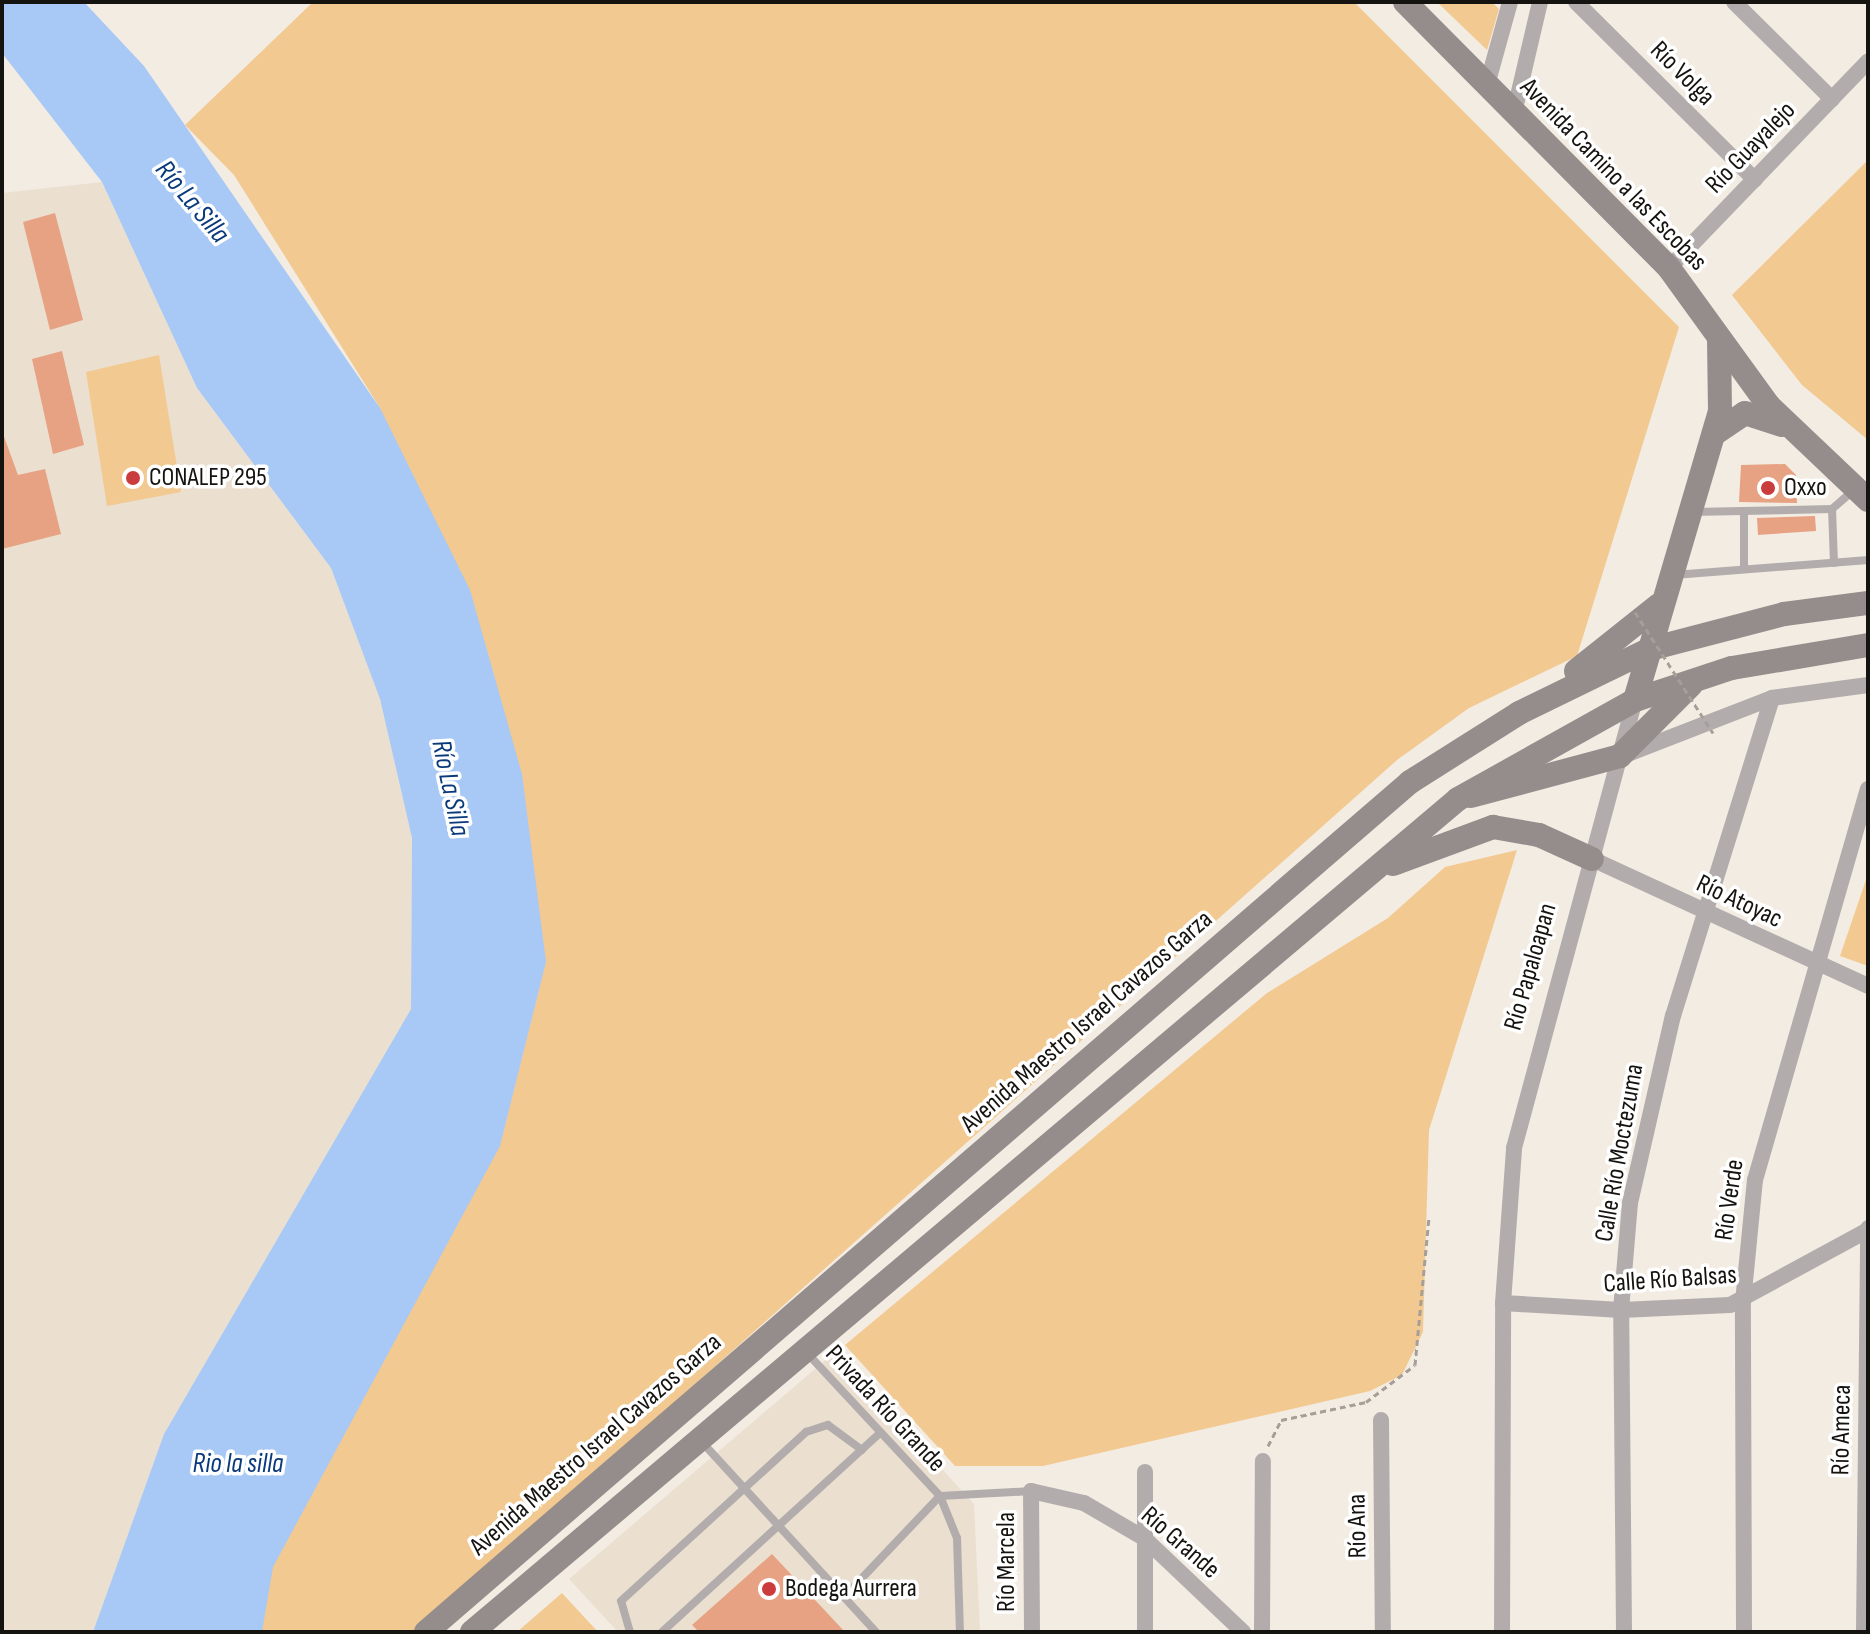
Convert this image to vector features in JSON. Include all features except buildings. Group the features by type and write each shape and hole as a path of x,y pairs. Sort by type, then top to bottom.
{"main road":[{"name":"Avenida Camino a las Escobas","path":"1405,2 1669,268 1793,432 1865,496"},
{"name":"Río Papaloapan","path":"1635,700 1714,434 1722,392 1718,334"},
{"path":"1714,434 1754,412 1793,432"},
{"path":"1670,588 1680,640 1708,662 1732,668"},
{"path":"1562,690 1581,665 1640,627 1670,588"},
{"name":"Avenida Maestro Israel Cavazos Garza","path":"426,1632 1410,782 1562,690 1650,649 1680,640 1868,603"},
{"path":"472,1632 1458,799 1635,700 1732,668 1868,645"},
{"path":"1458,799 1620,756 1703,676"},
{"path":"1362,878 1444,840 1493,827 1524,830 1592,859"},
{"path":"1001,1184 1038,1135 1041,1115 1034,1105"},
{"path":"521,1593 514,1573 536,1534"}],"street":[{"path":"1487,85 1510,2"},
{"path":"1514,113 1540,2"},
{"name":"Río Volga","path":"1576,2 1755,180"},
{"path":"1734,2 1832,99"},
{"name":"Río Guayalejo","path":"1669,268 1868,61"},
{"path":"1620,756 1772,698 1868,685"},
{"name":"Calle Río Moctezuma","path":"1624,1632 1621,1310 1638,1153 1705,914 1772,698"},
{"name":"Río Papaloapan","path":"1502,1632 1503,1303 1508,1199 1524,1094 1635,700"},
{"name":"Río Verde","path":"1744,1632 1743,1302 1755,1180 1868,789"},
{"name":"Río Atoyac","path":"1592,859 1705,914 1868,986"},
{"name":"Calle Río Balsas","path":"1503,1303 1621,1310 1743,1302 1868,1229"},
{"name":"Río Ameca","path":"1864,1632 1868,1229"},
{"name":"Río Ana","path":"1381,1420 1383,1632"},
{"path":"1262,1632 1263,1461"},
{"path":"1145,1472 1145,1632"},
{"name":"Río Grande","path":"1031,1491 1084,1503 1144,1538 1243,1632"},
{"name":"Río Marcela","path":"1031,1491 1032,1632"}],"lane":[{"path":"1691,512 1832,509 1865,496"},
{"path":"1832,509 1834,563"},
{"path":"1744,512 1744,569"},
{"path":"1670,588 1744,569 1868,560"},
{"name":"Privada Río Grande","path":"805,1352 878,1435 940,1496 1031,1491"},
{"path":"630,1632 621,1601 815,1426 834,1428 862,1450"},
{"path":"662,1632 878,1435"},
{"path":"700,1440 876,1632"},
{"path":"844,1597 940,1496 957,1538 960,1632"}],"path":[{"path":"1635,612 1713,733"},
{"path":"1263,1461 1281,1420 1366,1402 1415,1365 1429,1217"}],"shaded area":[{"path":"313,2 1354,2 1679,327 1577,656 1469,708 1397,760 416,1632 200,1632 485,1069 380,408 234,175 185,125"},
{"path":"1437,2 1492,2 1499,9 1487,50"},
{"path":"1868,160 1868,440 1802,385 1732,295"},
{"path":"102,182 197,388 331,568 380,699 412,838 411,1009 164,1434 93,1632 2,1632 2,193"},
{"path":"159,355 181,492 107,506 86,372"},
{"path":"1517,850 1429,1130 1423,1332 1402,1375 1370,1391 1043,1466 955,1466 845,1345 1267,993 1388,918 1445,867"},
{"path":"1868,874 1868,966 1840,956"},
{"path":"835,1352 974,1504 980,1632 618,1632 569,1579"},
{"path":"562,1593 598,1632 517,1632"}],"water":[{"name":"Rio la silla","path":"2,2 84,2 144,66 380,408 470,590 522,774 546,962 500,1146 273,1567 262,1632 93,1632 164,1434 411,1009 412,838 380,699 331,568 197,388 102,182 2,53"}],"place":[{"name":"CONALEP 295","path":"133,478"},
{"name":"Oxxo","path":"1768,488"},
{"name":"Bodega Aurrera","path":"769,1589"}],"water label":[{"name":"Río La Silla","path":"192,202"},
{"name":"Río La Silla","path":"450,788"}]}
